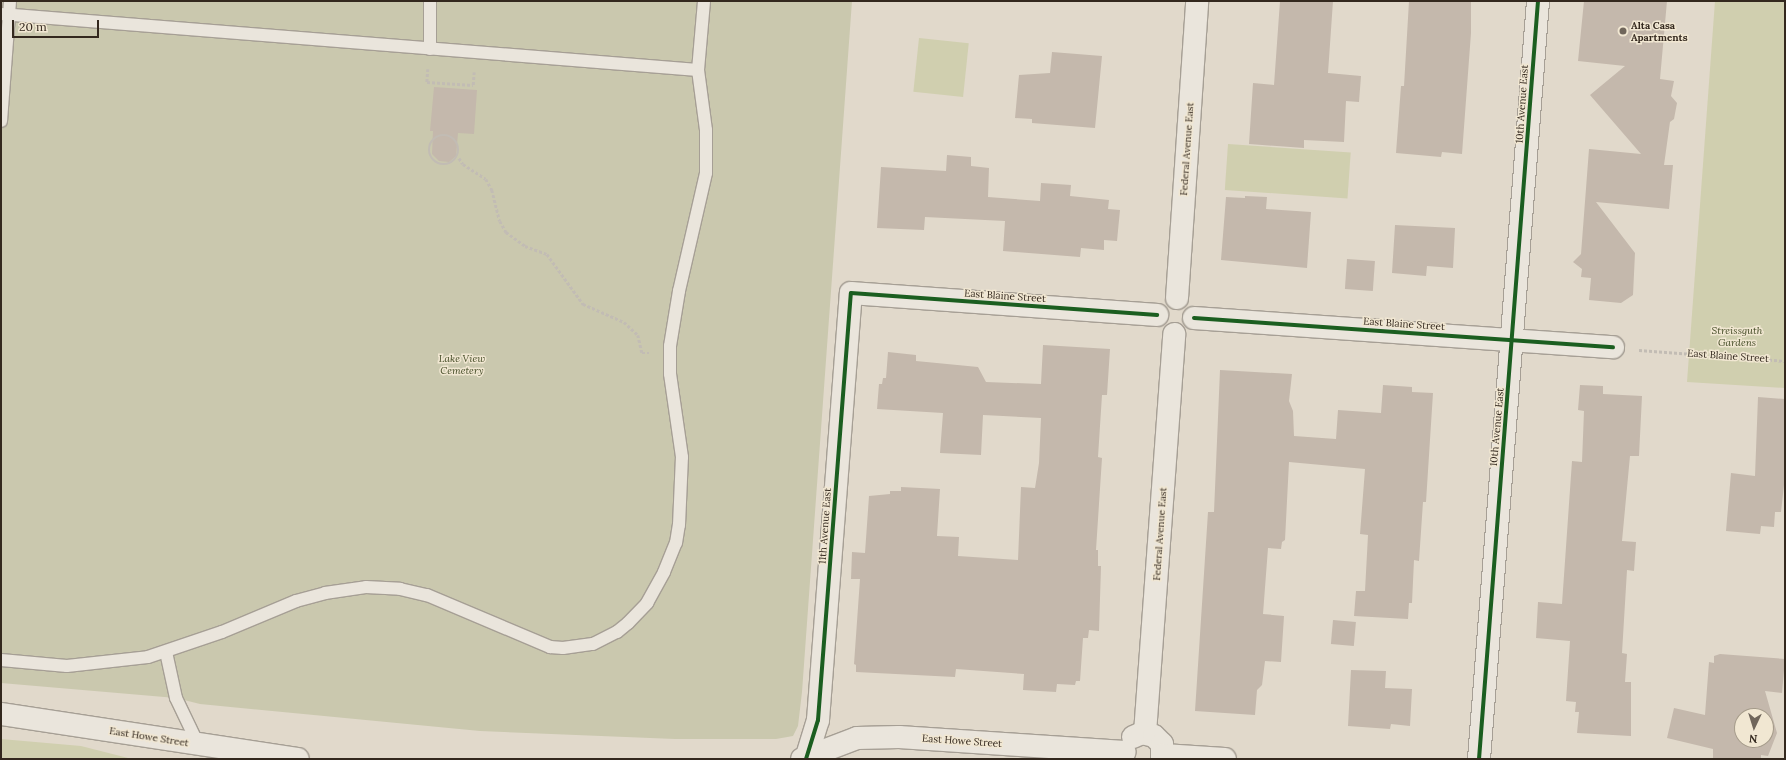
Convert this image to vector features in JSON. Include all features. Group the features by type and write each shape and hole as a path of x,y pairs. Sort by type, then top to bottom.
{"street":[{"name":"Federal Avenue East","path":"1177,298 1197,1"},
{"name":"10th Avenue East","path":"1479,759 1513,340 1538,1"},
{"name":"East Blaine Street","path":"851,293 1157,316"},
{"name":"11th Avenue East","path":"805,758 818,720 851,293"},
{"path":"1177,298 1189,304 1194,318 1188,330 1174,334 1160,326 1157,316 1163,302 1177,298"},
{"name":"East Blaine Street","path":"1194,318 1613,347"},
{"name":"Federal Avenue East","path":"1145,733 1174,334"},
{"name":"East Howe Street","path":"1,714 298,759"},
{"path":"1126,755 1131,738 1145,733 1159,739 1162,757 1225,759"},
{"name":"East Howe Street","path":"805,758 857,738 899,737 1126,755"}],"lane":[{"path":"1,121 5,14 10,1"},
{"path":"430,1 430,49"},
{"path":"1,660 44,666 90,665 166,652 296,601 324,593 366,587 400,589 427,594 550,647 570,648 592,644 617,632 647,603 656,589 671,557 679,525 682,457 670,355 679,291 706,173 706,130 698,70 704,1"},
{"path":"5,14 698,70"},
{"path":"166,652 176,698 198,744"}],"path":[{"path":"430,49 427,82 473,85 475,53"},
{"path":"459,158 450,166 437,165 429,156 430,143 439,135 452,136 460,145 459,158 463,164 486,179 492,190 500,222 506,232 525,246 547,254 583,304 617,318 628,326 638,335 642,353 670,355"}],"green space":[{"name":"Lake View Cemetery","path":"1,1 852,1 802,692 798,726 793,736 776,739 675,739 480,731 200,704 176,698 1,683"},
{"name":"Streissguth Gardens","path":"1715,1 1785,1 1785,388 1687,382"},
{"path":"919,38 969,43 963,97 913,92"},
{"path":"1228,144 1351,153 1347,198 1225,190"},
{"path":"1,739 81,746 132,759 1,759"}],"building":[{"path":"1280,1 1333,1 1328,73 1361,76 1359,102 1346,101 1344,142 1304,140 1304,148 1249,144 1253,83 1274,85"},
{"path":"1409,1 1471,1 1471,33 1462,154 1442,152 1441,157 1396,153 1401,86 1404,86"},
{"path":"1584,1 1667,1 1660,79 1674,81 1671,96 1677,103 1674,119 1670,122 1664,165 1673,165 1669,209 1596,202 1635,253 1633,295 1621,303 1589,300 1591,278 1581,277 1582,269 1573,262 1581,254 1589,149 1641,154 1590,95 1625,66 1578,61"},
{"path":"1052,52 1102,56 1095,128 1032,123 1032,119 1015,118 1019,75 1050,73"},
{"path":"434,87 477,90 474,134 458,133 456,156 449,162 439,161 432,154 433,131 430,131"},
{"path":"947,155 971,157 971,166 989,168 988,197 1040,201 1041,183 1071,185 1070,196 1109,200 1108,209 1120,210 1117,241 1104,240 1104,250 1081,248 1080,257 1003,251 1005,221 925,217 924,230 877,228 881,167 946,171"},
{"path":"1245,196 1267,197 1266,209 1311,212 1307,268 1221,260 1226,197 1245,198"},
{"path":"1395,225 1455,228 1453,268 1427,266 1426,276 1392,273"},
{"path":"1347,259 1375,261 1373,291 1345,289"},
{"path":"1043,345 1110,349 1107,395 1102,395 1098,457 1102,458 1096,550 1098,550 1098,566 1101,566 1099,631 1089,630 1088,638 1083,638 1080,681 1076,681 1075,685 1057,684 1056,692 1023,690 1024,674 956,669 955,677 856,672 856,665 854,664 860,579 851,579 852,552 865,553 869,496 890,494 890,491 901,491 901,487 940,489 937,536 959,537 958,556 1018,560 1021,487 1035,488 1039,463 1041,418 983,415 981,455 940,453 943,413 877,409 879,384 882,384 883,378 886,378 888,352 916,355 916,361 978,367 986,382 1041,384"},
{"path":"1220,370 1292,374 1289,401 1293,411 1294,436 1336,439 1338,410 1381,413 1383,385 1412,387 1412,392 1433,393 1426,502 1423,502 1419,561 1414,560 1412,603 1409,603 1408,619 1354,616 1356,591 1365,591 1368,535 1360,534 1365,469 1289,462 1285,540 1282,542 1281,549 1268,548 1263,614 1284,616 1281,662 1265,661 1262,685 1257,690 1255,715 1195,711 1208,512 1214,512"},
{"path":"1580,385 1603,386 1603,394 1642,396 1639,456 1630,456 1622,541 1636,542 1634,571 1627,570 1622,653 1627,654 1625,682 1631,682 1631,736 1577,733 1579,712 1575,712 1576,702 1566,701 1570,641 1536,638 1538,602 1562,604 1572,461 1582,462 1584,411 1578,410"},
{"path":"1758,397 1785,399 1785,476 1781,512 1775,512 1774,527 1761,526 1760,534 1726,531 1731,473 1755,476"},
{"path":"1333,620 1356,622 1354,646 1331,644"},
{"path":"1720,654 1785,659 1782,693 1765,691 1770,708 1734,708 1734,748 1771,748 1768,756 1761,755 1761,759 1713,759 1713,749 1667,738 1674,708 1705,715 1709,662 1714,663 1714,656"},
{"path":"1351,670 1386,671 1385,688 1412,689 1410,726 1391,724 1390,729 1348,726"},
{"path":"1774,722 1777,733 1774,741"}],"cycle path":[{"path":"1479,759 1538,1"},
{"path":"806,759 818,720 851,293 1157,315"},
{"path":"1194,318 1613,347"}],"place":[{"name":"Alta Casa Apartments","path":"1623,31"}]}
